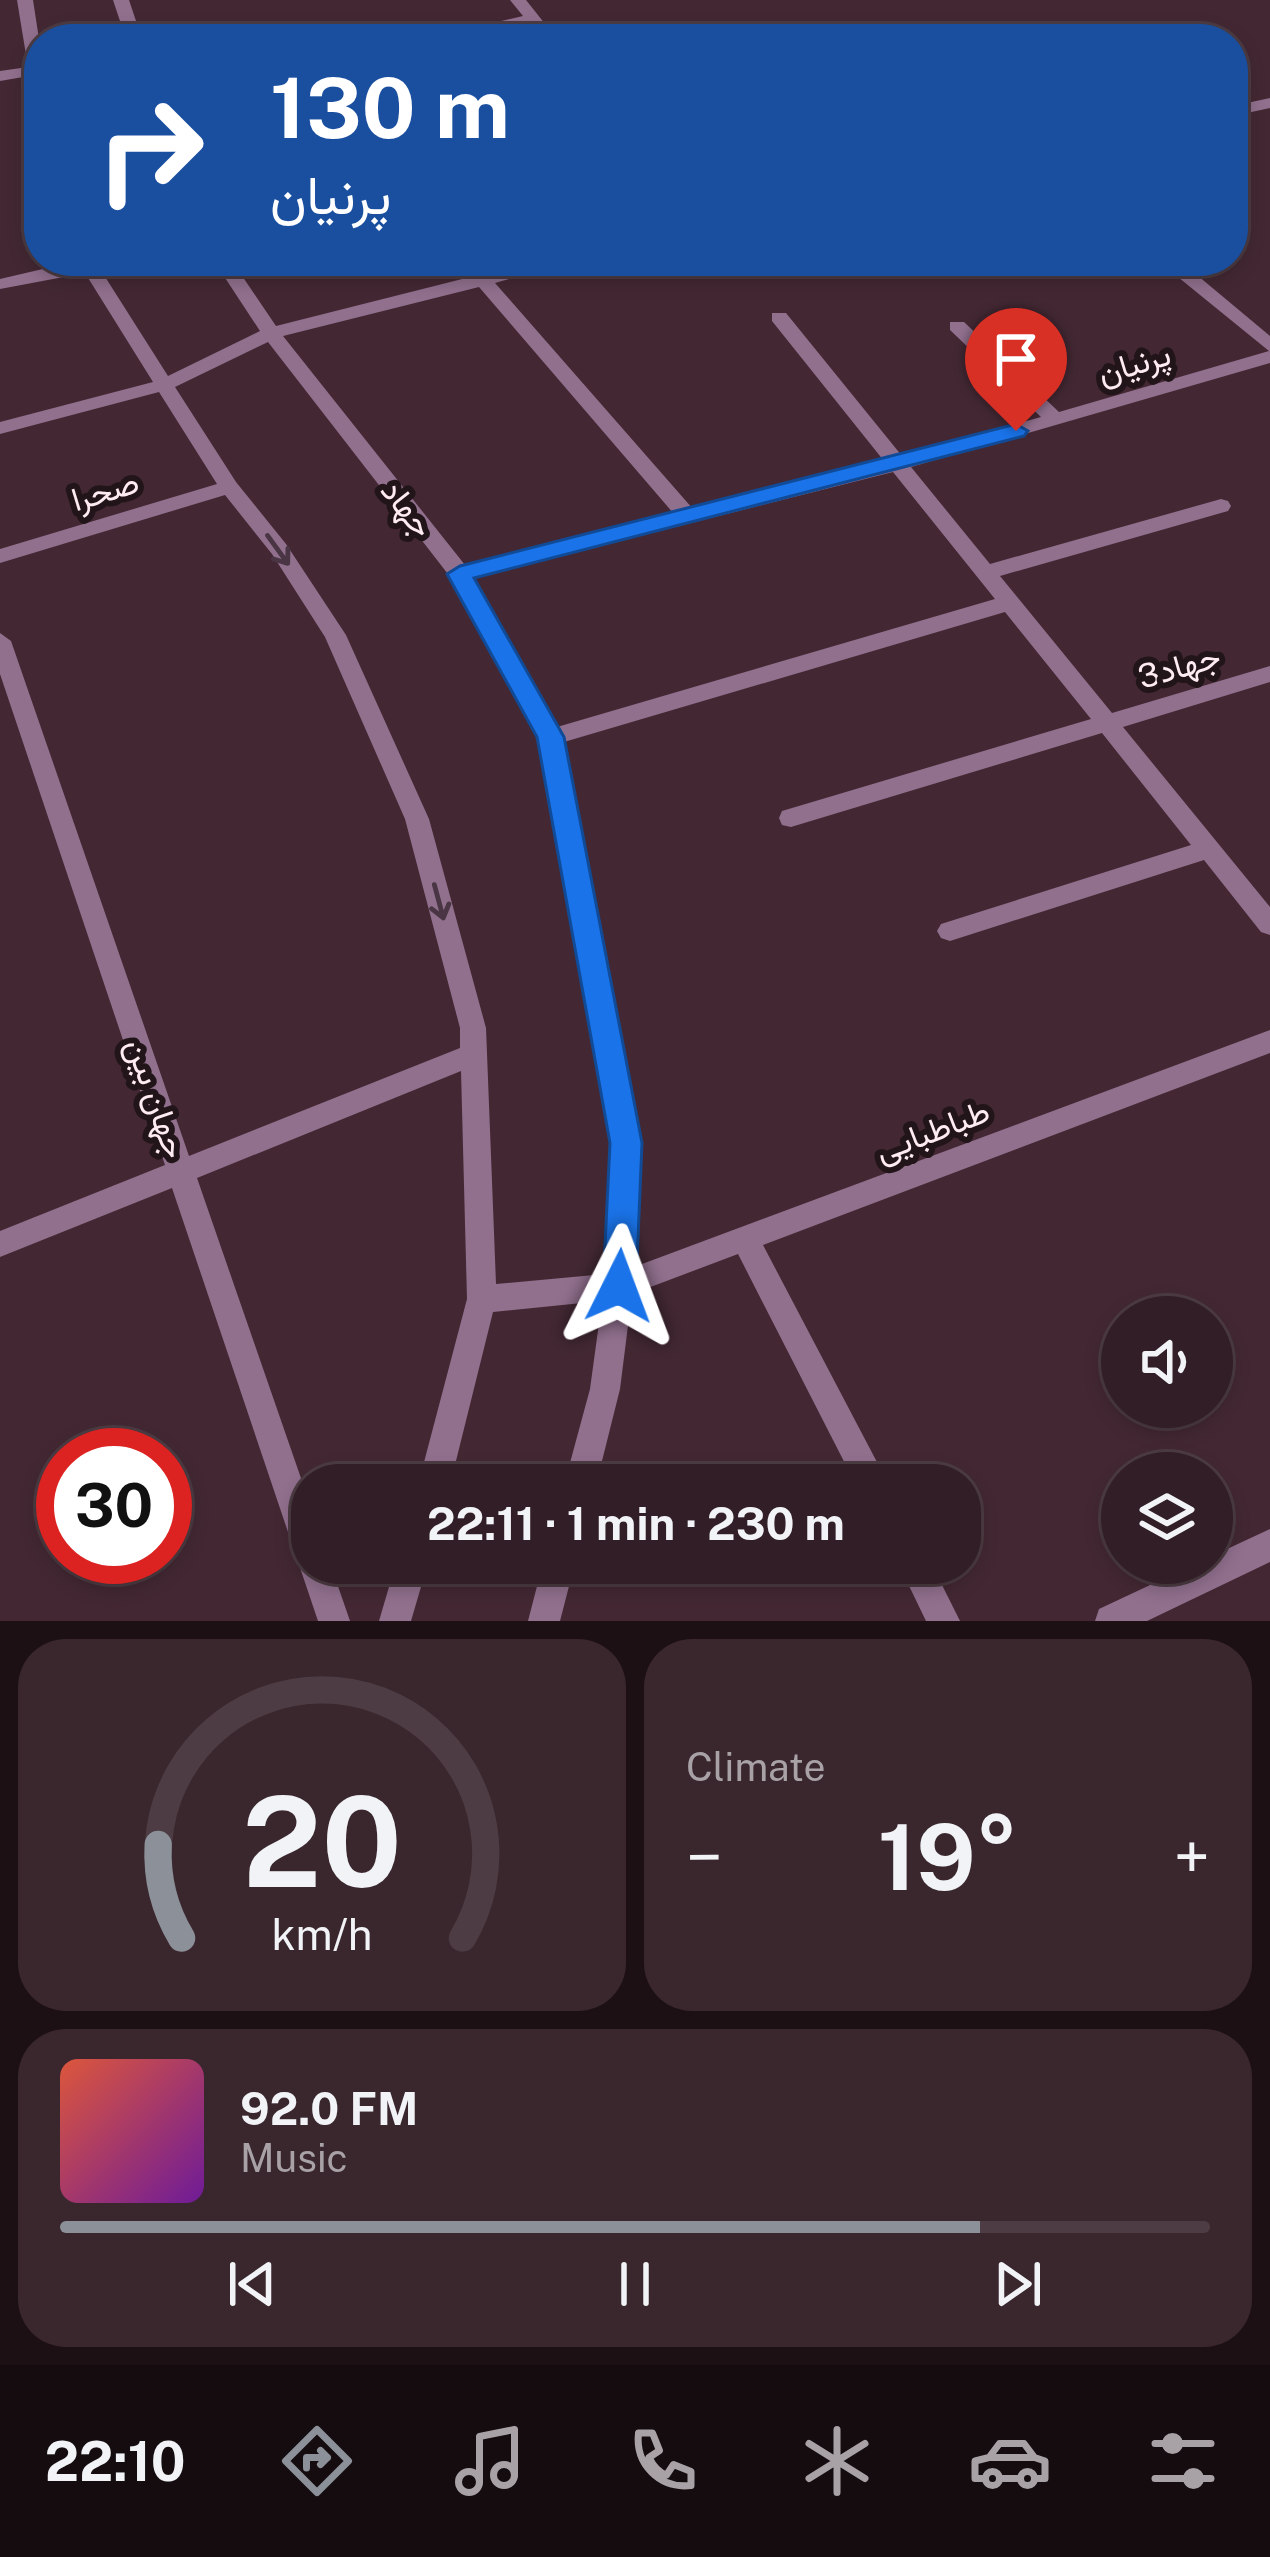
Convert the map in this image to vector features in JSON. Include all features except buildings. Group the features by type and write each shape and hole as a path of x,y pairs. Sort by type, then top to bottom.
{"street":[{"path":"518,0 537,24"},
{"path":"507,24 533,19"},
{"path":"0,284 35,276"},
{"path":"95,276 229,487 279,549 335,634 417,819 476,1054 482,1299 439,1464"},
{"name":"جهاد","path":"234,276 271,333 460,574 550,737 626,1143 619,1286 605,1389 585,1464"},
{"path":"0,428 164,385 271,333 495,276"},
{"path":"1187,276 1270,346"},
{"path":"482,279 689,518"},
{"path":"779,317 1270,925"},
{"path":"957,326 1056,421"},
{"name":"پرنیان","path":"460,574 898,464 1270,357"},
{"name":"صحرا","path":"0,556 229,487"},
{"path":"984,573 1221,506"},
{"path":"550,737 1008,603"},
{"name":"جهان بین","path":"0,641 291,1495"},
{"name":"جهاد3","path":"791,818 1270,674"},
{"path":"950,931 1208,849"},
{"name":"طباطبایی","path":"482,1299 619,1286 1270,1041"},
{"path":"0,1244 476,1054"},
{"path":"745,1239 862,1464"},
{"path":"1111,1621 1270,1545"},
{"name":"جهان بین","path":"321,1584 334,1621"},
{"path":"395,1621 406,1584"},
{"path":"544,1621 554,1584"},
{"path":"925,1584 944,1621"}],"route":[{"path":"619,1286 626,1143 550,737 460,574 1016,431"}]}
